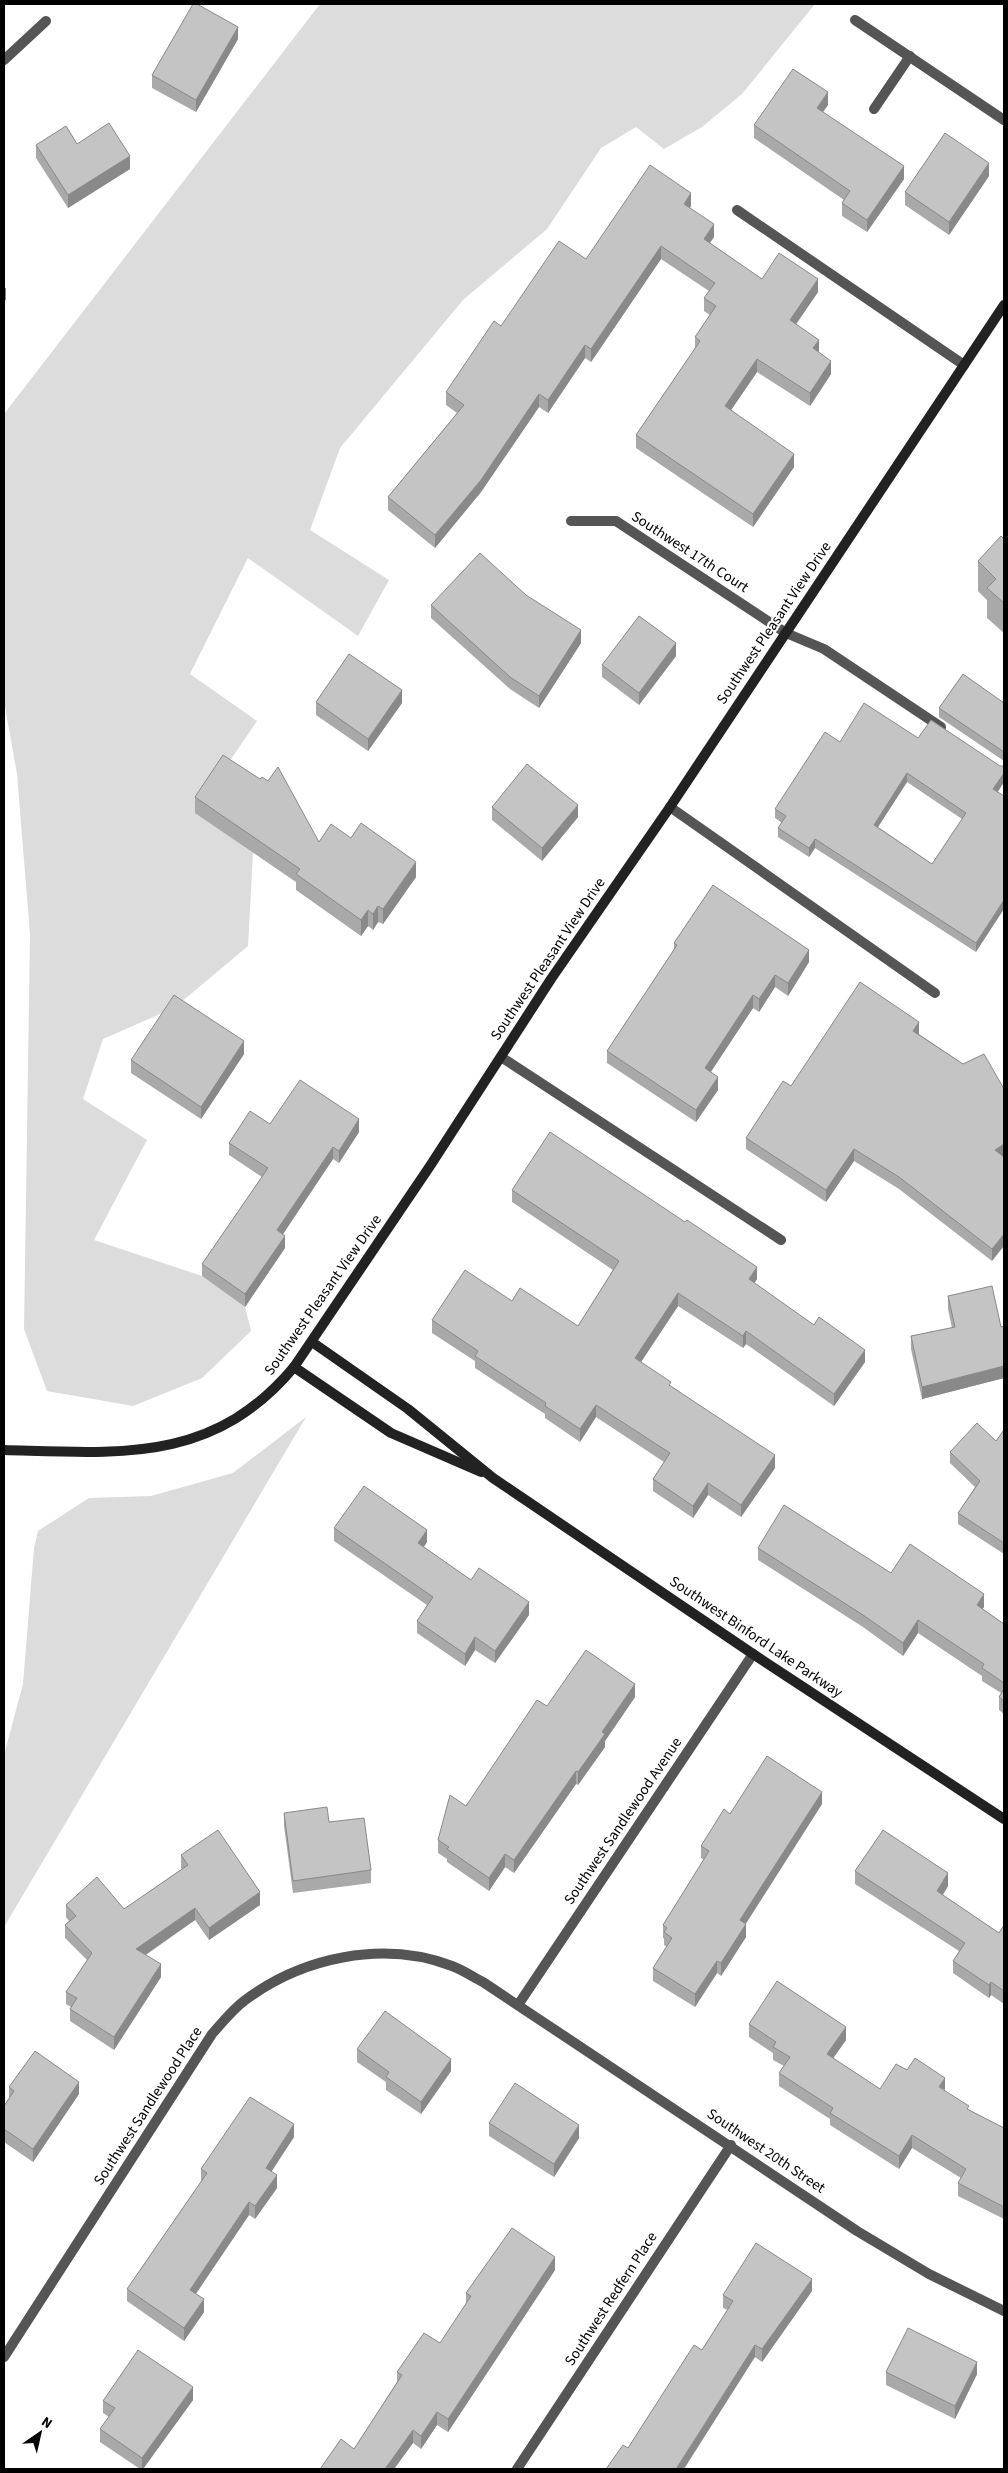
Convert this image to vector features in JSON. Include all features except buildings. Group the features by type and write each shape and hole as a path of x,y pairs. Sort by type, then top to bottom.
{"street":[{"path":"855,20 1004,120"},
{"path":"4,60 46,21"},
{"path":"874,109 910,56"},
{"path":"737,210 964,365"},
{"name":"Southwest Pleasant View Drive","path":"4,1450 139,1450 170,1446 200,1438 254,1408 276,1390 312,1342 563,962 670,807 1004,304"},
{"name":"Southwest 17th Court","path":"571,521 616,521 786,633 824,649 947,730"},
{"path":"670,807 935,993"},
{"path":"501,1057 781,1240"},
{"name":"Southwest Binford Lake Parkway","path":"312,1342 408,1409 493,1478 753,1654 1004,1818"},
{"name":"Southwest Binford Lake Parkway","path":"294,1367 391,1433 493,1478"},
{"name":"Southwest Sandlewood Avenue","path":"518,2005 753,1654"},
{"name":"Southwest Sandlewood Place","path":"4,2357 212,2034 243,2002 279,1978 321,1961 365,1954 409,1956 452,1966 518,2005"},
{"name":"Southwest 20th Street","path":"518,2005 865,2235 930,2274 1004,2311"},
{"name":"Southwest Redfern Place","path":"517,2469 731,2145"}],"shaded area":[{"path":"320,4 815,4 742,94 702,127 664,149 636,127 601,148 547,229 463,300 340,448 310,530 389,580 358,636 248,558 190,674 257,721 195,812 253,853 248,946 174,1008 103,1039 83,1099 147,1140 94,1240 202,1276 245,1307 251,1331 202,1378 133,1406 47,1391 24,1329 30,934 17,774 4,701 4,414"},
{"path":"306,1417 4,1927 4,1755 23,1684 34,1548 38,1531 89,1498 151,1496 233,1473"}]}
